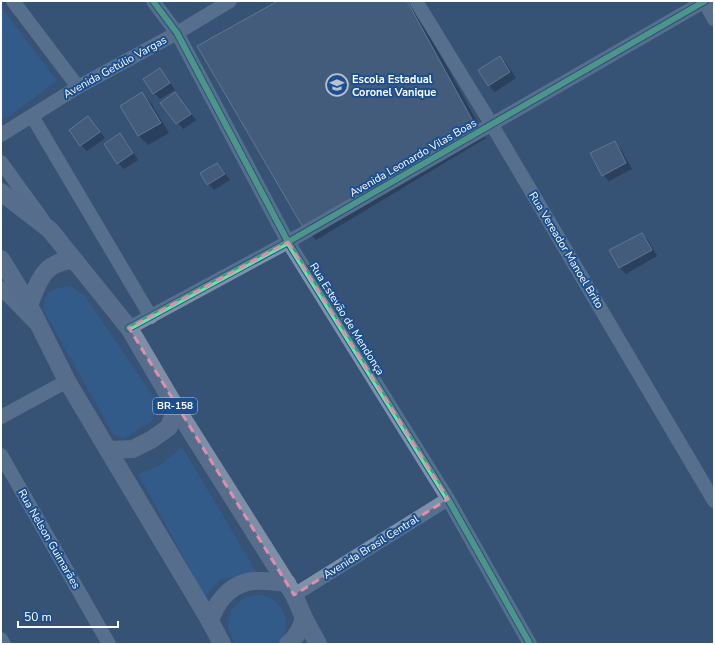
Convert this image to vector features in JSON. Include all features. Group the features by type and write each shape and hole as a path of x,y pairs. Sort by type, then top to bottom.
{"main road":[{"name":"BR-158","path":"1,192 50,230 129,328 176,408 291,589 318,644"},
{"path":"1,259 29,305 67,381 110,450 210,621 220,643"},
{"path":"29,305 40,278 49,269 61,261 73,260"},
{"path":"110,450 133,449 151,440 169,427 176,408"},
{"path":"210,621 220,599 232,590 247,582 262,581 291,589"},
{"path":"288,644 295,639 304,618"}],"street":[{"path":"13,1 78,87"},
{"name":"Rua Estevão de Mendonça","path":"153,1 176,33 288,242 448,499 530,644"},
{"name":"Avenida Getúlio Vargas","path":"1,135 78,87 176,33 230,1"},
{"name":"Rua Vereador Manoel Brito","path":"416,1 492,125 714,501"},
{"path":"704,1 714,19"},
{"name":"Avenida Leonardo Vilas Boas","path":"129,328 288,242 704,1"},
{"path":"32,116 151,317"},
{"path":"1,162 50,230"},
{"path":"1,288 42,331"},
{"path":"1,417 67,381"},
{"name":"Rua Nelson Guimarães","path":"1,455 109,644"},
{"name":"Avenida Brasil Central","path":"291,589 448,499"},
{"path":"1,639 4,644"}],"highlighted area":[{"path":"288,242 448,499 294,595 129,328"}],"shaded area":[{"path":"1,7 57,81 9,116 1,119"},
{"path":"70,286 85,296 159,405 151,422 123,439 113,434 43,309 46,297 51,291"},
{"path":"182,447 258,575 221,579 205,596 138,474 161,465"},
{"path":"253,595 269,598 277,603 281,608 286,620 286,626 285,633 278,644 236,644 231,636 228,621 233,608 238,603"}],"building":[{"name":"Escola Estadual Coronel Vanique","path":"278,1 407,1 475,125 304,229 197,46"},
{"path":"500,56 510,72 488,86 478,70"},
{"path":"160,68 170,83 153,94 143,79"},
{"path":"142,92 161,123 138,136 120,106"},
{"path":"175,92 191,114 176,124 160,103"},
{"path":"88,116 100,132 80,146 69,130"},
{"path":"120,133 133,153 117,164 104,144"},
{"path":"615,141 626,163 602,176 590,153"},
{"path":"217,163 225,174 207,185 200,173"},
{"path":"642,233 652,250 619,268 609,250"}],"cycle path":[{"path":"153,1 177,33 288,242 448,499 530,644"},
{"path":"129,328 288,242 705,1"}],"place":[{"name":"Escola Estadual Coronel Vanique","path":"337,85"}]}
